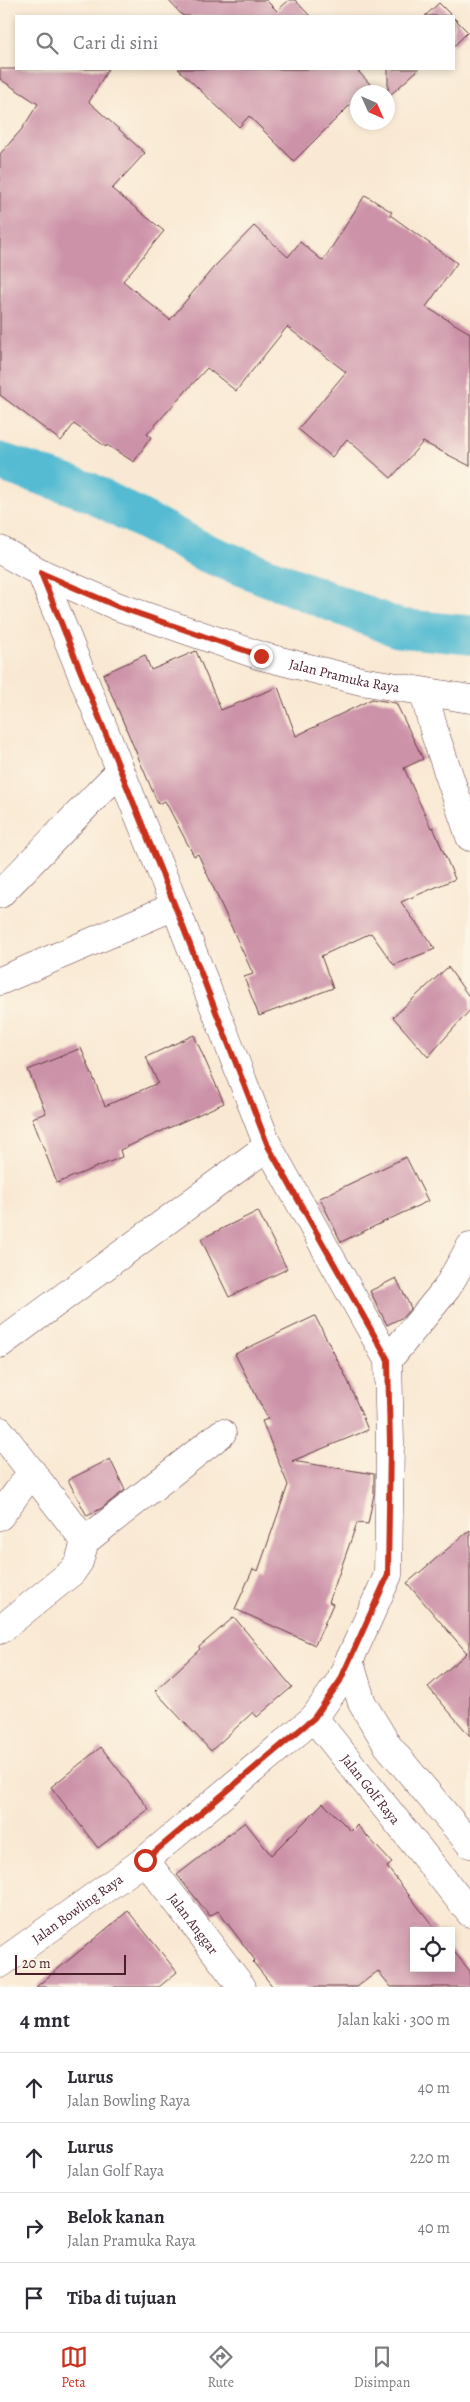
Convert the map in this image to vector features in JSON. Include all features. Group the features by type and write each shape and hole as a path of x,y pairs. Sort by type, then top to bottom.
{"street":[{"name":"Jalan Pramuka Raya","path":"0,550 41,573 119,607 261,656 361,681 424,693 470,699"},
{"path":"41,573 175,906 268,1146 388,1360 390,1443 388,1575 340,1681 314,1718"},
{"path":"424,693 435,734 470,837"},
{"path":"0,894 120,770"},
{"path":"0,981 175,906"},
{"path":"0,1344 268,1146"},
{"path":"388,1360 447,1288 470,1247"},
{"path":"0,1431 85,1542"},
{"path":"0,1630 72,1572 79,1562 85,1542 222,1434"},
{"path":"0,1516 32,1472"},
{"path":"349,1660 362,1703 388,1746 470,1844"},
{"name":"Jalan Bowling Raya","path":"0,1964 145,1860 314,1718"},
{"name":"Jalan Golf Raya","path":"314,1718 470,1913"},
{"name":"Jalan Anggar","path":"145,1860 242,1987"}],"building":[{"path":"168,0 266,0 277,11 289,0 295,0 309,15 182,15"},
{"path":"439,3 451,15 426,15"},
{"path":"455,19 468,32 455,45"},
{"path":"0,69 107,70 89,102 145,153 112,189 164,231 123,281 170,320 213,268 254,226 288,257 300,242 323,261 365,195 392,212 390,215 457,263 426,307 470,333 470,466 423,442 391,478 347,439 332,457 298,429 346,372 287,327 236,391 207,368 147,434 151,437 134,462 107,445 106,447 74,424 61,441 0,395 0,154 22,129 38,104 0,79"},
{"path":"179,70 357,70 370,84 350,85 350,105 294,161 249,116 239,127"},
{"path":"388,70 418,70 395,91 395,85 388,85"},
{"path":"196,651 221,710 278,687 296,736 372,699 396,703 423,759 404,768 431,828 433,827 455,879 401,902 435,949 394,965 371,933 321,956 333,988 259,1016 244,977 253,974 198,854 194,856 165,801 158,804 103,674 145,655 151,670"},
{"path":"448,967 470,998 470,1010 428,1057 393,1017"},
{"path":"194,1035 224,1103 120,1150 122,1157 57,1183 32,1118 46,1113 28,1070 81,1048 105,1106 158,1083 146,1057"},
{"path":"406,1157 428,1201 341,1242 320,1198"},
{"path":"258,1211 287,1269 229,1297 201,1239"},
{"path":"396,1278 411,1308 403,1317 387,1325 370,1291"},
{"path":"315,1316 348,1381 368,1430 292,1461 374,1474 374,1494 368,1524 357,1523 329,1602 333,1604 315,1645 235,1609 253,1569 258,1571 288,1485 262,1421 268,1419 235,1354"},
{"path":"110,1459 125,1490 102,1508 87,1516 68,1480"},
{"path":"470,1530 470,1736 428,1687 467,1653 407,1583"},
{"path":"234,1617 292,1687 257,1717 253,1712 211,1751 155,1691 200,1649 199,1647"},
{"path":"101,1747 149,1809 98,1848 51,1787"},
{"path":"323,1803 351,1831 357,1825 392,1863 387,1867 434,1927 410,1927 410,1972 455,1972 455,1953 470,1971 470,1987 391,1987 378,1971 357,1987 273,1987 253,1962 255,1960 218,1911 210,1916 177,1875 245,1822 271,1855"},
{"path":"128,1911 177,1972 159,1987 36,1987"}],"waterway":[{"path":"0,462 88,491 204,552 398,628 470,635"}],"route":[{"path":"145,1860 314,1718 340,1681 388,1575 390,1443 388,1360 268,1146 175,906 41,573 119,607 261,656"}]}
